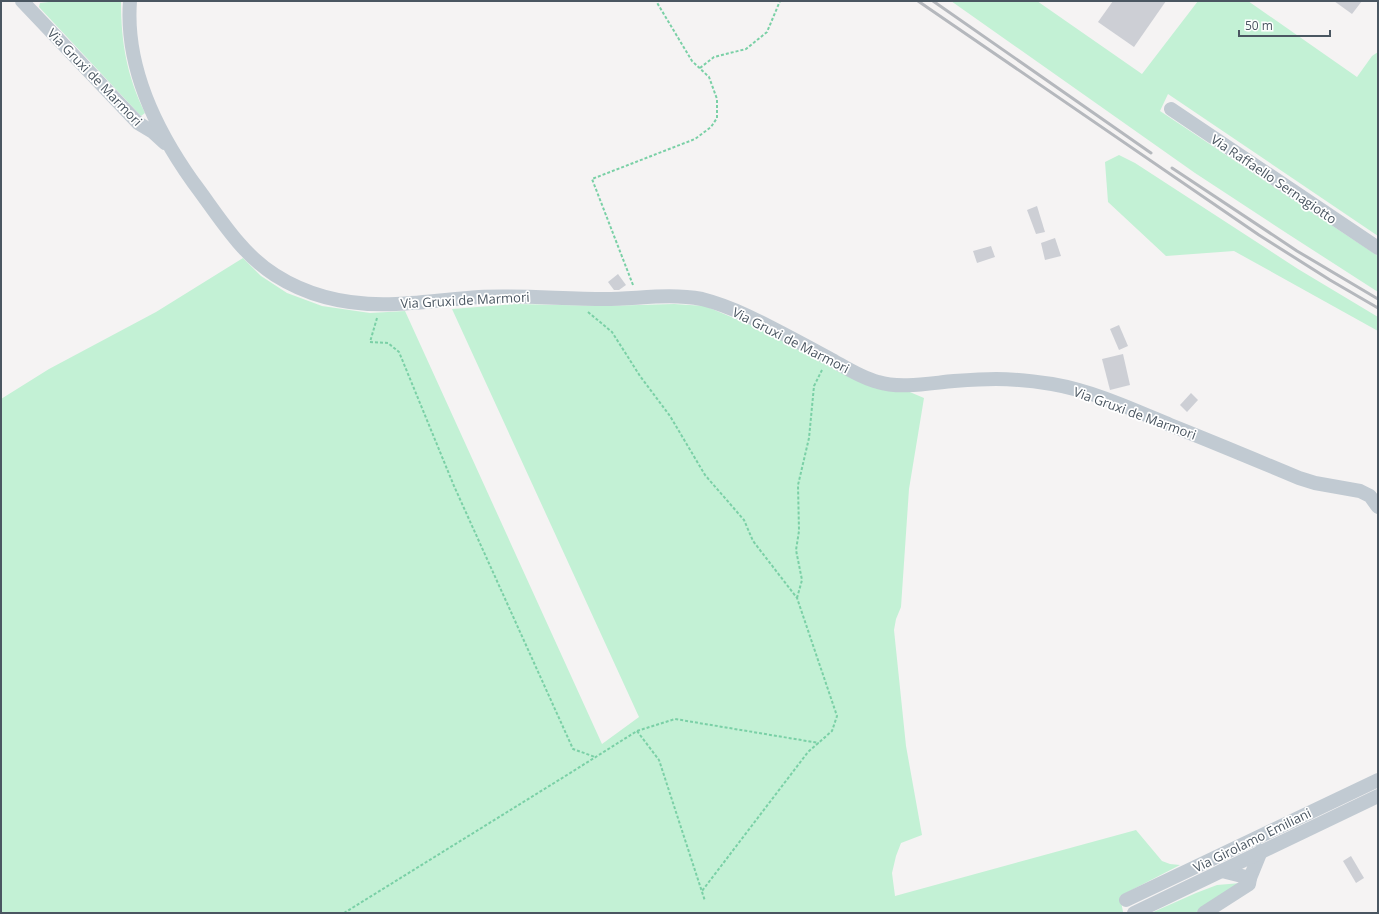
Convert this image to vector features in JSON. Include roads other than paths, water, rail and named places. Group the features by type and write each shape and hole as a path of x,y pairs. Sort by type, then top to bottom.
{"street":[{"name":"Via Gruxi de Marmori","path":"22,1 138,123 153,132 171,149"},
{"name":"Via Gruxi de Marmori","path":"130,1 130,26 136,64 151,109 171,149 239,245 275,275 318,296 354,302 394,305 478,297 527,296 580,299 676,296 703,300 730,308 772,327 866,379 884,384 909,385 994,379 1017,380 1055,385 1084,392 1132,409 1299,478 1315,483 1360,492 1370,496 1378,507"},
{"name":"Via Raffaello Sernagiotto","path":"1171,109 1378,248"},
{"name":"Via Girolamo Emiliani","path":"1126,900 1378,780"},
{"name":"Via Girolamo Emiliani","path":"1134,913 1378,796"},
{"path":"1204,913 1249,884 1261,852"},
{"path":"1222,871 1250,878"}],"railway":[{"path":"918,1 1259,235 1330,280 1378,308"},
{"path":"933,1 1151,153"},
{"path":"1172,168 1297,251 1378,299"}]}
